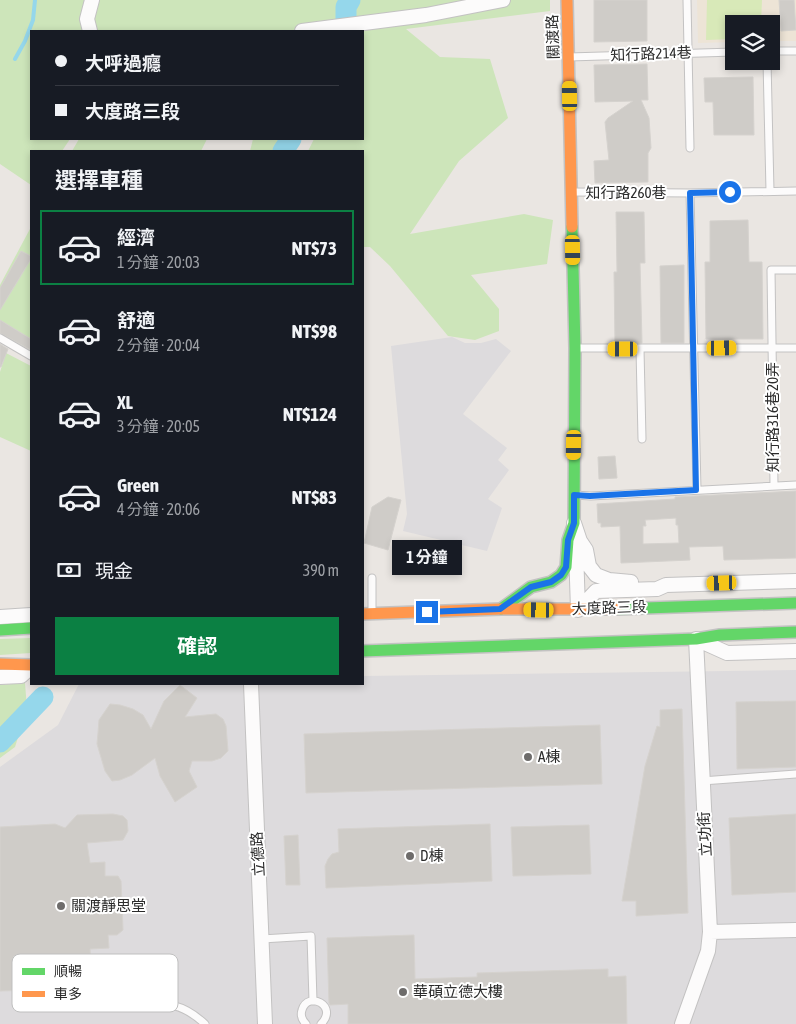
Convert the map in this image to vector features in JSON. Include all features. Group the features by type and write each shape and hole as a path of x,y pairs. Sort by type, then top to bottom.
{"main road":[{"name":"關渡路","path":"500,609 531,587 551,582 561,575 566,567 568,540 574,523 575,348 567,0"},
{"name":"大度路三段","path":"367,614 500,609 578,610 796,603"},
{"path":"0,630 30,628"},
{"path":"364,651 696,639 720,635 796,632"},
{"path":"0,664 30,666"}],"street":[{"path":"90,30 87,19 92,0"},
{"path":"310,30 426,15 503,0"},
{"path":"574,523 580,541 586,550 589,566 596,575 609,580 624,582 657,581 666,585"},
{"path":"578,610 576,549 580,541"},
{"path":"578,610 596,591 657,589 666,585 796,581"},
{"path":"0,617 30,615"},
{"path":"696,639 727,653 796,651"},
{"name":"立功街","path":"682,1024 708,951 710,932 696,639"},
{"path":"0,677 21,676 30,667"},
{"name":"立德路","path":"251,685 265,1024"},
{"path":"710,932 796,930"}],"lane":[{"path":"686,0 690,148"},
{"path":"780,51 796,51"},
{"name":"知行路214巷","path":"569,57 725,52"},
{"path":"767,70 770,191"},
{"name":"知行路260巷","path":"572,192 690,193 796,191"},
{"path":"690,193 696,490"},
{"name":"知行路316巷20弄","path":"774,486 771,270 796,270"},
{"path":"0,338 30,355"},
{"path":"575,348 796,348"},
{"path":"640,349 642,439"},
{"path":"574,495 590,496 796,485"},
{"path":"367,614 372,578"},
{"path":"702,781 796,774"},
{"path":"262,938 311,936 312,1001"},
{"path":"306,1024 302,1020 301,1012 305,1004 312,1001 321,1002 326,1009 326,1018 322,1024"},
{"path":"178,1007 187,1010 205,1024"}],"shaded area":[{"path":"697,0 796,0 796,41 780,41 780,15 725,15 725,42 698,43"},
{"path":"452,337 465,343 481,343 496,339 511,351 463,414 507,448 498,460 509,470 488,499 502,508 487,551 403,531 407,514 391,346"},
{"path":"796,670 796,1024 0,1024 0,767 58,725 78,685 364,685 364,676"}],"green space":[{"path":"0,0 550,0 550,11 406,29 440,57 490,59 508,118 459,161 410,234 524,214 553,220 547,264 471,275 499,309 499,331 475,340 448,336 390,266 370,247 364,247 364,150 308,150 314,140 364,140 364,30 30,30 30,140 69,140 63,150 30,150 30,184 0,164"},
{"path":"707,0 762,0 761,15 725,15 725,39 706,40"},
{"path":"78,140 206,140 202,150 73,150"},
{"path":"253,140 287,140 282,150 250,150"},
{"path":"30,229 30,349 0,333 0,285"},
{"path":"6,353 30,365 30,451 0,437 0,372"},
{"path":"30,638 30,653 0,655 0,639"},
{"path":"25,683 27,709 15,747 0,758 0,685"}],"building":[{"path":"594,0 647,0 647,41 594,42"},
{"path":"779,0 794,0 796,30 781,31"},
{"path":"647,64 648,100 641,100 649,118 651,148 648,153 648,182 595,183 594,161 609,160 605,122 633,101 595,102 594,65"},
{"path":"753,77 754,135 714,135 713,102 705,102 704,78"},
{"path":"616,212 644,212 645,263 640,263 642,343 615,343 614,272 617,272"},
{"path":"748,220 749,262 762,262 763,339 706,339 705,262 710,262 710,221"},
{"path":"21,251 30,256 30,261 0,310 0,288"},
{"path":"684,265 684,343 661,343 660,266"},
{"path":"0,320 30,338 30,349 0,333"},
{"path":"0,344 8,349 1,367 0,367"},
{"path":"615,456 617,478 599,479 598,457"},
{"path":"796,491 796,558 724,560 723,546 689,547 690,560 621,563 620,526 601,527 601,523 598,523 597,504 675,499 675,497","holes":["676,518 676,525 678,525 679,543 643,544 645,520"]},
{"path":"388,497 401,500 388,550 364,543 372,507"},
{"path":"180,685 197,698 185,717 216,714 223,719 226,726 228,751 221,758 212,761 192,761 189,771 197,787 175,802 160,776 155,758 132,775 112,781 105,771 97,744 99,720 110,704 133,709 143,715 151,729 164,701"},
{"path":"796,701 796,767 737,769 736,702"},
{"path":"682,709 688,913 636,916 636,901 622,901 645,766 657,726 660,727 660,710"},
{"path":"600,725 602,784 306,793 304,734"},
{"name":"關渡靜思堂","path":"113,814 123,816 127,820 128,831 123,840 87,843 90,863 105,862 105,876 118,876 121,881 123,930 117,935 108,935 109,948 90,949 90,954 12,954 12,991 0,991 0,827 55,824 65,828 77,815"},
{"path":"796,814 796,892 732,895 729,818"},
{"name":"D棟","path":"490,824 492,881 326,888 325,866 332,854 339,852 338,829"},
{"path":"589,825 591,874 513,876 511,827"},
{"path":"298,835 300,885 286,885 284,836"},
{"path":"414,935 415,979 477,977 477,973 608,969 608,977 626,976 627,1024 348,1024 348,1004 330,1005 329,1003 327,938"}],"waterway":[{"path":"15,59 25,41 33,20 35,0"},
{"path":"346,30 346,7 350,0"},
{"path":"284,150 290,140"},
{"path":"0,742 43,697"}],"traffic: fast":[{"path":"501,609 531,587 551,582 561,575 566,567 568,540 574,523 575,348 572,227"},
{"path":"616,609 796,603"},
{"path":"0,630 30,628"},
{"path":"364,651 696,639 720,635 796,632"}],"traffic: slow":[{"path":"567,0 572,227"},
{"path":"364,614 501,609 616,609"},
{"path":"0,664 30,665"}],"place":[{"name":"A棟","path":"528,757"},
{"name":"D棟","path":"410,856"},
{"name":"關渡靜思堂","path":"61,906"},
{"name":"華碩立德大樓","path":"403,992"}],"route":[{"path":"427,612 500,609 531,587 551,582 561,575 566,567 568,540 574,523 574,495 590,496 696,490 690,193 730,192"}]}
